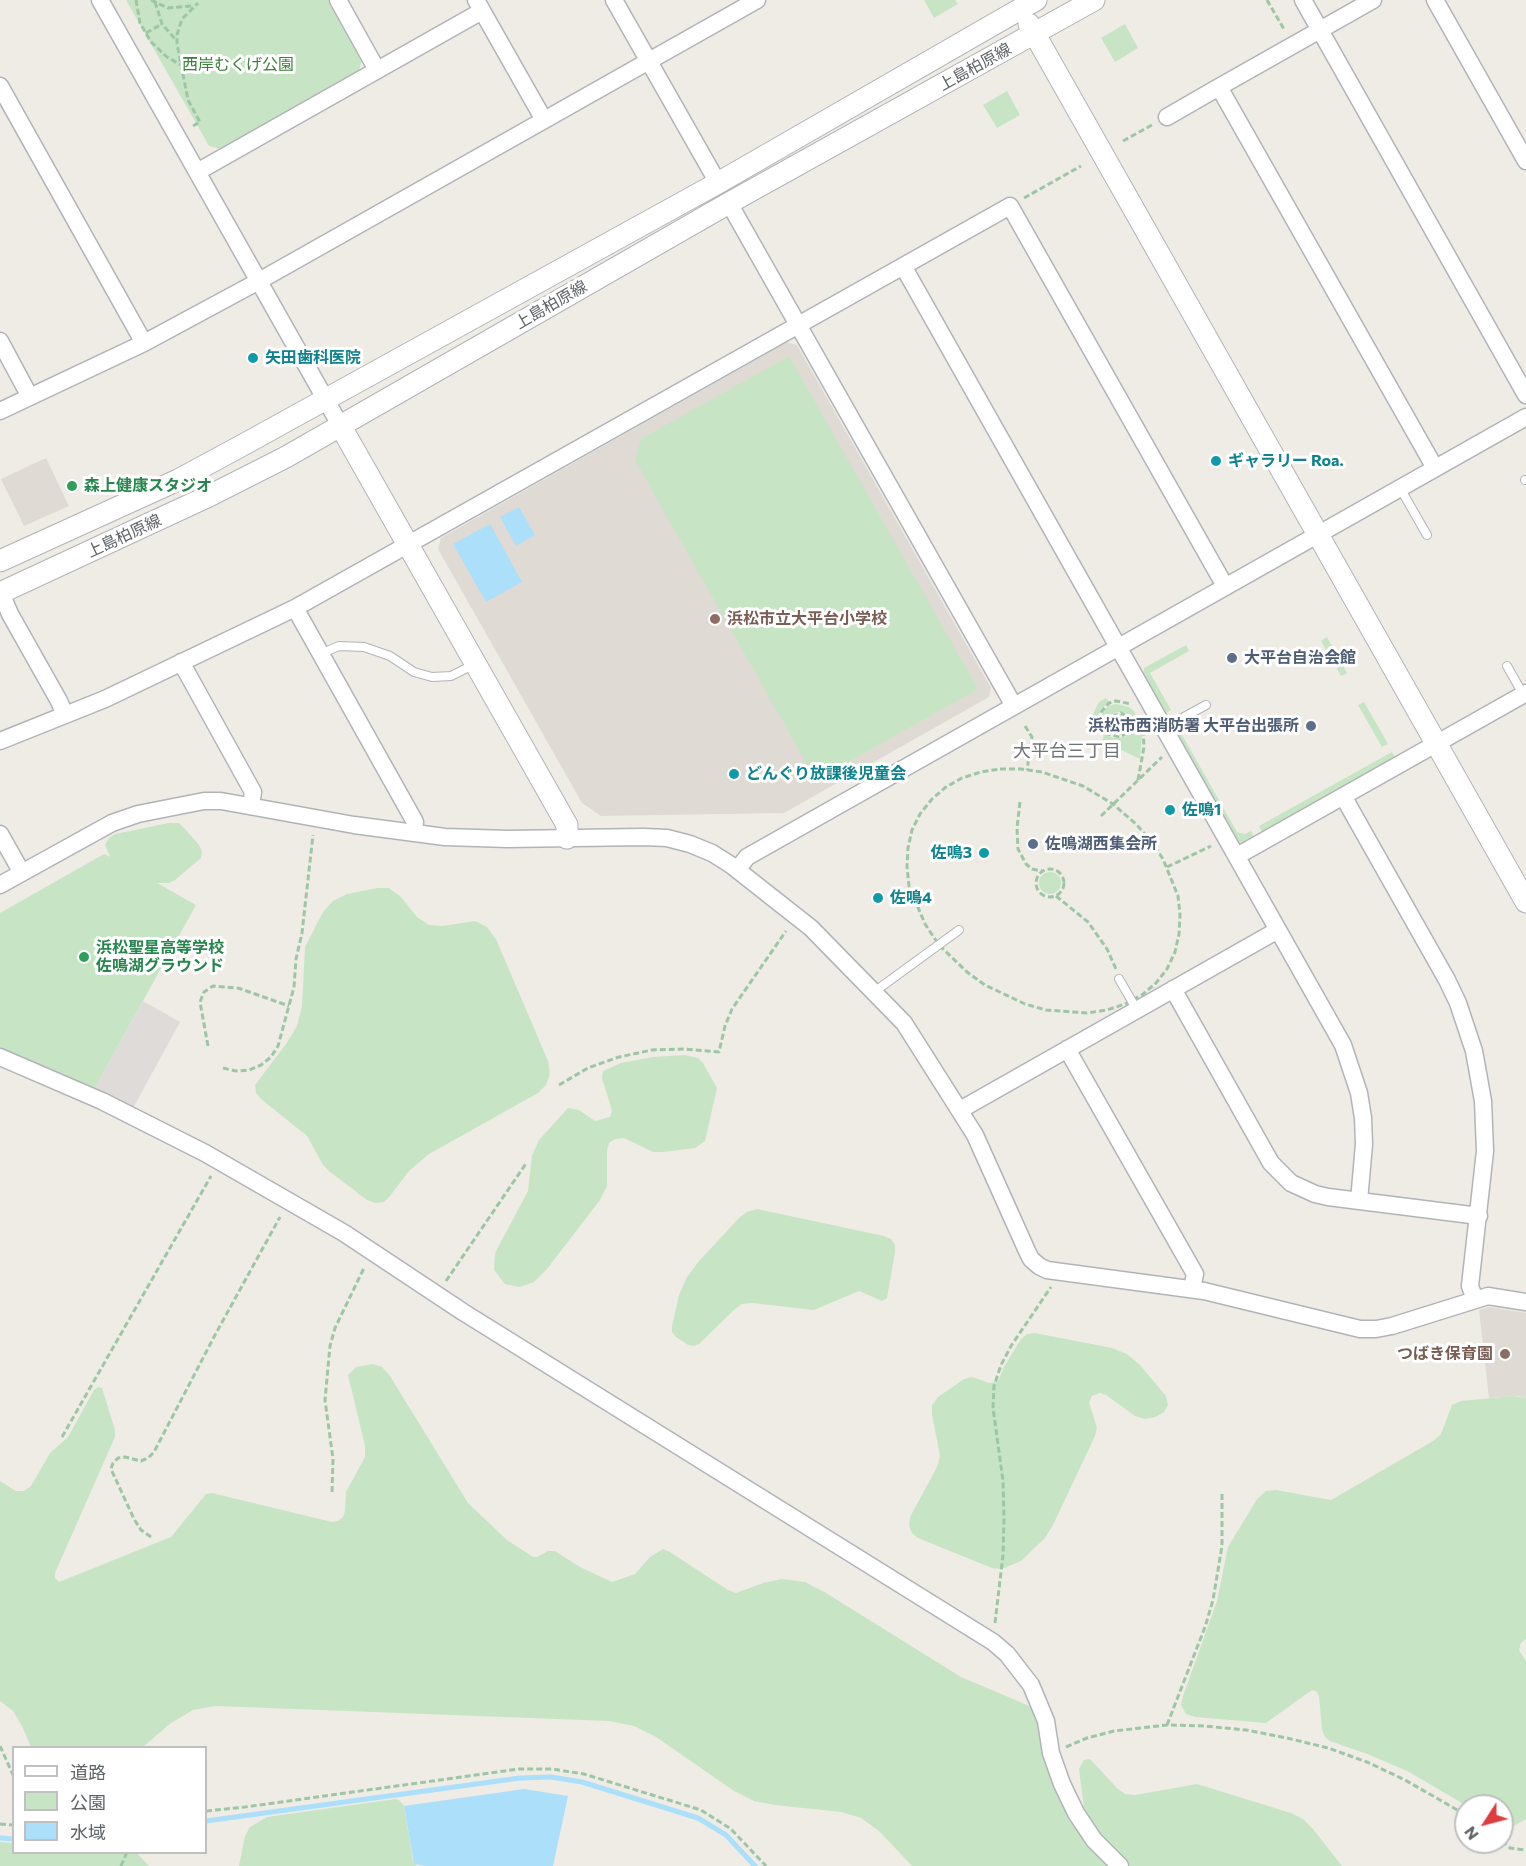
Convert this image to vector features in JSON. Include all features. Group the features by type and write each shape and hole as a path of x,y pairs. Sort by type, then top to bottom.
{"street":[{"path":"100,0 567,825 567,838"},
{"path":"338,0 378,70"},
{"path":"614,0 718,183"},
{"path":"0,411 144,343 259,281 755,0"},
{"name":"上島柏原線","path":"0,593 220,491 729,203 1095,0"},
{"path":"1303,0 1526,395"},
{"path":"1167,117 1373,0"},
{"path":"1435,0 1526,161"},
{"path":"1024,3 1035,34 1526,902"},
{"name":"上島柏原線","path":"0,561 178,480 326,400 718,183 1024,3"},
{"path":"197,172 378,70 479,5 544,120"},
{"path":"0,86 144,343"},
{"path":"1219,87 1435,468"},
{"path":"729,203 1014,706"},
{"path":"0,741 105,699 295,608 1010,206 1225,586"},
{"path":"903,266 1331,1023 1352,1069 1359,1093 1363,1127 1363,1169 1359,1201"},
{"path":"0,341 30,397"},
{"path":"737,870 747,856 1526,417"},
{"path":"0,593 65,715"},
{"path":"295,608 415,822 414,833"},
{"path":"181,662 253,792 251,806"},
{"path":"1237,856 1525,694"},
{"path":"1343,796 1447,980 1466,1027 1479,1076 1485,1126 1485,1151 1470,1286 1475,1300"},
{"path":"0,885 112,823 138,814 204,801 220,801 414,833 466,838 667,838 690,844 712,853 737,870 811,928 904,1023 960,1110 987,1160 1027,1251 1039,1266 1056,1271 1192,1289 1360,1329 1392,1326 1488,1296 1526,1302"},
{"path":"0,834 22,873"},
{"path":"960,1110 1067,1049 1134,1005 1173,989 1278,930"},
{"path":"1173,989 1264,1151 1280,1174 1297,1186 1315,1194 1479,1216"},
{"path":"1067,1049 1195,1275 1192,1289"},
{"path":"0,1057 102,1101 219,1161 289,1201 993,1641 1007,1654 1031,1685 1046,1721 1051,1753 1076,1813 1094,1840 1120,1866"}],"lane":[{"path":"1400,488 1427,536"},
{"path":"320,654 339,646 364,647 390,656 414,672 432,677 451,676 476,664"},
{"path":"1507,666 1525,694"},
{"path":"1164,728 1206,705"},
{"path":"874,992 959,930"},
{"path":"1119,979 1134,1005"}],"path":[{"path":"136,0 143,34 158,50 181,64"},
{"path":"153,1 176,9 204,0"},
{"path":"1268,0 1293,45"},
{"path":"153,1 162,24 177,41"},
{"path":"193,126 200,122 188,100 177,41 178,27 182,19 198,3"},
{"path":"143,34 162,24"},
{"path":"1123,141 1167,117"},
{"path":"1010,206 1081,166"},
{"path":"1121,724 1117,724 1120,719 1126,722 1125,728 1119,730 1115,729 1112,722 1114,716 1121,713 1130,718 1131,723 1129,732 1125,735 1114,736 1103,730 1099,718 1104,706 1116,701 1124,702 1131,704 1136,710"},
{"path":"1025,726 1032,737 1028,770"},
{"path":"1138,780 1144,747 1143,726"},
{"path":"1101,816 1166,754 1176,749"},
{"path":"1000,769 1028,770 1063,778 1083,786 1113,804 1151,841 1167,867 1178,896 1180,915 1175,952 1167,969 1134,1005 1087,1013 1056,1011 1025,1004 985,986 939,945 924,924 909,886 907,867 912,830 920,814 939,793 962,778 981,772 1000,769"},
{"path":"1020,802 1017,828 1018,849 1026,864 1032,869 1054,870 1062,876 1064,885 1056,896"},
{"path":"223,1068 236,1071 249,1070 261,1065 271,1057 278,1046 294,987 315,818"},
{"path":"1167,867 1227,838"},
{"path":"1044,871 1037,879 1037,889 1044,896 1056,896 1076,910 1107,949 1119,979"},
{"path":"559,1085 588,1068 619,1056 652,1050 685,1049 719,1052 724,1026 732,1009 797,917"},
{"path":"208,1047 200,1002 204,992 213,986 238,988 289,1006"},
{"path":"62,1437 219,1161"},
{"path":"437,1295 527,1162"},
{"path":"151,1538 141,1530 134,1519 111,1469 113,1463 118,1458 125,1457 141,1461 154,1452 289,1201"},
{"path":"333,1492 333,1459 324,1400 330,1346 335,1328 372,1252"},
{"path":"993,1641 1003,1555 1004,1518 1003,1481 993,1407 994,1386 1011,1346 1054,1282 1056,1271"},
{"path":"1167,1725 1205,1627 1213,1600 1222,1546 1222,1491"},
{"path":"1051,1753 1087,1738 1114,1731 1167,1725 1246,1730 1328,1748 1367,1762 1405,1780 1454,1808"},
{"path":"0,1746 12,1773"},
{"path":"207,1811 246,1808 519,1769 552,1769 584,1774 701,1810 731,1829 766,1866"}],"shaded area":[{"name":"浜松市立大平台小学校","path":"787,342 797,345 991,688 989,697 784,813 601,816 582,803 438,549 441,538"},
{"path":"46,458 69,506 24,526 1,479"},
{"path":"143,1001 180,1022 132,1110 93,1091"},
{"name":"つばき保育園","path":"1489,1307 1526,1313 1526,1398 1518,1396 1489,1398 1479,1310"}],"green space":[{"name":"西岸むくげ公園","path":"126,0 328,0 362,60 359,71 220,149 209,146"},
{"path":"924,0 955,0 958,4 934,18"},
{"path":"1125,24 1138,48 1115,62 1101,38"},
{"path":"1007,91 1020,115 997,128 983,105"},
{"path":"789,356 978,689 816,780 635,460 641,439"},
{"path":"1327,637 1347,673 1341,676 1321,641"},
{"path":"1186,645 1189,651 1150,673 1171,710 1165,714 1143,674 1144,668"},
{"path":"1106,698 1109,702 1099,711 1098,718 1102,731 1113,738 1125,737 1130,733 1133,723 1126,713 1117,712 1111,718 1112,726 1118,732 1126,729 1127,721 1124,718 1117,719 1116,725 1122,725 1118,723 1121,720 1125,725 1119,729 1114,725 1115,717 1121,714 1128,719 1130,728 1120,735 1108,733 1104,729 1101,718 1103,711 1110,705 1129,707 1134,711 1140,726 1142,736 1140,759 1102,741 1104,736 1086,728 1099,702"},
{"path":"1364,702 1388,744 1382,747 1358,705"},
{"path":"1181,733 1237,832 1245,834 1251,831 1254,837 1243,843 1238,842 1177,735"},
{"path":"1392,752 1395,757 1262,832 1259,826"},
{"name":"浜松聖星高等学校 佐鳴湖グラウンド","path":"179,823 186,830 199,845 202,851 201,858 175,880 169,883 157,883 196,905 93,1091 0,1051 0,913 104,854 110,857 105,845 115,834"},
{"path":"1050,872 1058,875 1061,883 1058,891 1050,894 1042,891 1039,883 1042,875"},
{"path":"389,888 401,897 417,917 429,925 442,926 475,921 487,927 496,939 548,1061 550,1074 546,1085 538,1093 429,1154 409,1171 384,1202 375,1203 367,1200 330,1172 323,1165 307,1136 261,1099 256,1093 255,1085 297,1026 302,1006 305,947 323,912 333,901 347,894"},
{"path":"685,1055 698,1058 703,1063 717,1088 705,1141 695,1148 664,1152 653,1152 624,1138 615,1139 609,1143 607,1186 600,1200 547,1269 534,1282 520,1287 505,1284 494,1270 495,1253 528,1191 532,1156 539,1140 568,1108 579,1110 595,1121 610,1117 612,1111 602,1078 603,1071 621,1063 653,1057"},
{"path":"757,1209 891,1239 895,1245 895,1252 887,1298 882,1301 859,1291 814,1310 752,1303 742,1304 699,1344 688,1345 676,1337 672,1332 672,1326 679,1295 687,1277 740,1217"},
{"path":"1035,1333 1112,1348 1127,1354 1140,1365 1166,1396 1168,1405 1164,1412 1145,1419 1135,1416 1106,1395 1100,1393 1092,1396 1089,1402 1097,1428 1095,1436 1053,1525 1045,1538 1021,1561 1002,1569 992,1568 918,1538 909,1526 910,1517 937,1467 940,1456 932,1405 938,1397 964,1379 972,1377 990,1383 998,1381 1021,1339 1027,1334"},
{"path":"373,1364 382,1367 390,1376 468,1503 507,1540 533,1557 548,1551 555,1551 580,1567 612,1582 635,1574 650,1557 663,1549 736,1593 782,1579 805,1582 961,1677 1032,1707 1110,1866 912,1866 879,1831 861,1818 841,1812 754,1801 734,1791 656,1737 634,1726 609,1721 216,1706 193,1710 171,1723 144,1746 31,1746 13,1711 0,1701 0,1481 16,1491 24,1491 31,1486 50,1453 68,1437 94,1390 98,1387 102,1388 115,1437 55,1573 55,1578 59,1582 171,1537 206,1494 212,1493 332,1522 338,1521 343,1517 345,1511 346,1492 365,1457 365,1446 348,1375 356,1367"},
{"path":"1514,1396 1526,1398 1526,1639 1521,1643 1519,1650 1526,1661 1526,1819 1514,1826 1514,1794 1454,1794 1454,1798 1409,1772 1330,1741 1322,1730 1319,1696 1316,1691 1312,1690 1266,1723 1195,1717 1186,1714 1181,1705 1217,1601 1228,1547 1257,1499 1266,1491 1276,1490 1331,1500 1433,1441 1441,1434 1452,1405 1461,1401"},
{"path":"1090,1759 1125,1794 1135,1795 1197,1784 1291,1813 1303,1819 1313,1829 1342,1866 1130,1866 1100,1835 1084,1808 1079,1769 1084,1760"},
{"path":"395,1799 404,1806 413,1861 417,1866 239,1866 245,1836 250,1827 267,1817"},
{"path":"0,1842 12,1843 12,1854 138,1854 149,1866 0,1866"}],"water":[{"path":"519,507 535,535 516,546 500,517"},
{"path":"490,524 522,582 486,602 453,544"},
{"path":"524,1789 568,1796 553,1866 425,1866 414,1864 404,1806"}],"waterway":[{"path":"207,1821 520,1778 551,1777 582,1782 698,1818 726,1835 755,1866"},
{"path":"0,1838 12,1839"}],"place":[{"name":"矢田歯科医院","path":"253,358"},
{"name":"ギャラリー Roa.","path":"1216,461"},
{"name":"森上健康スタジオ","path":"72,486"},
{"name":"浜松市立大平台小学校","path":"715,619"},
{"name":"大平台自治会館","path":"1232,658"},
{"name":"浜松市西消防署 大平台出張所","path":"1311,726"},
{"name":"どんぐり放課後児童会","path":"734,774"},
{"name":"佐鳴1","path":"1170,810"},
{"name":"佐鳴湖西集会所","path":"1033,844"},
{"name":"佐鳴3","path":"984,853"},
{"name":"佐鳴4","path":"878,898"},
{"name":"浜松聖星高等学校 佐鳴湖グラウンド","path":"84,957"},
{"name":"つばき保育園","path":"1505,1354"}],"district":[{"name":"大平台三丁目","path":"1067,751"}]}
